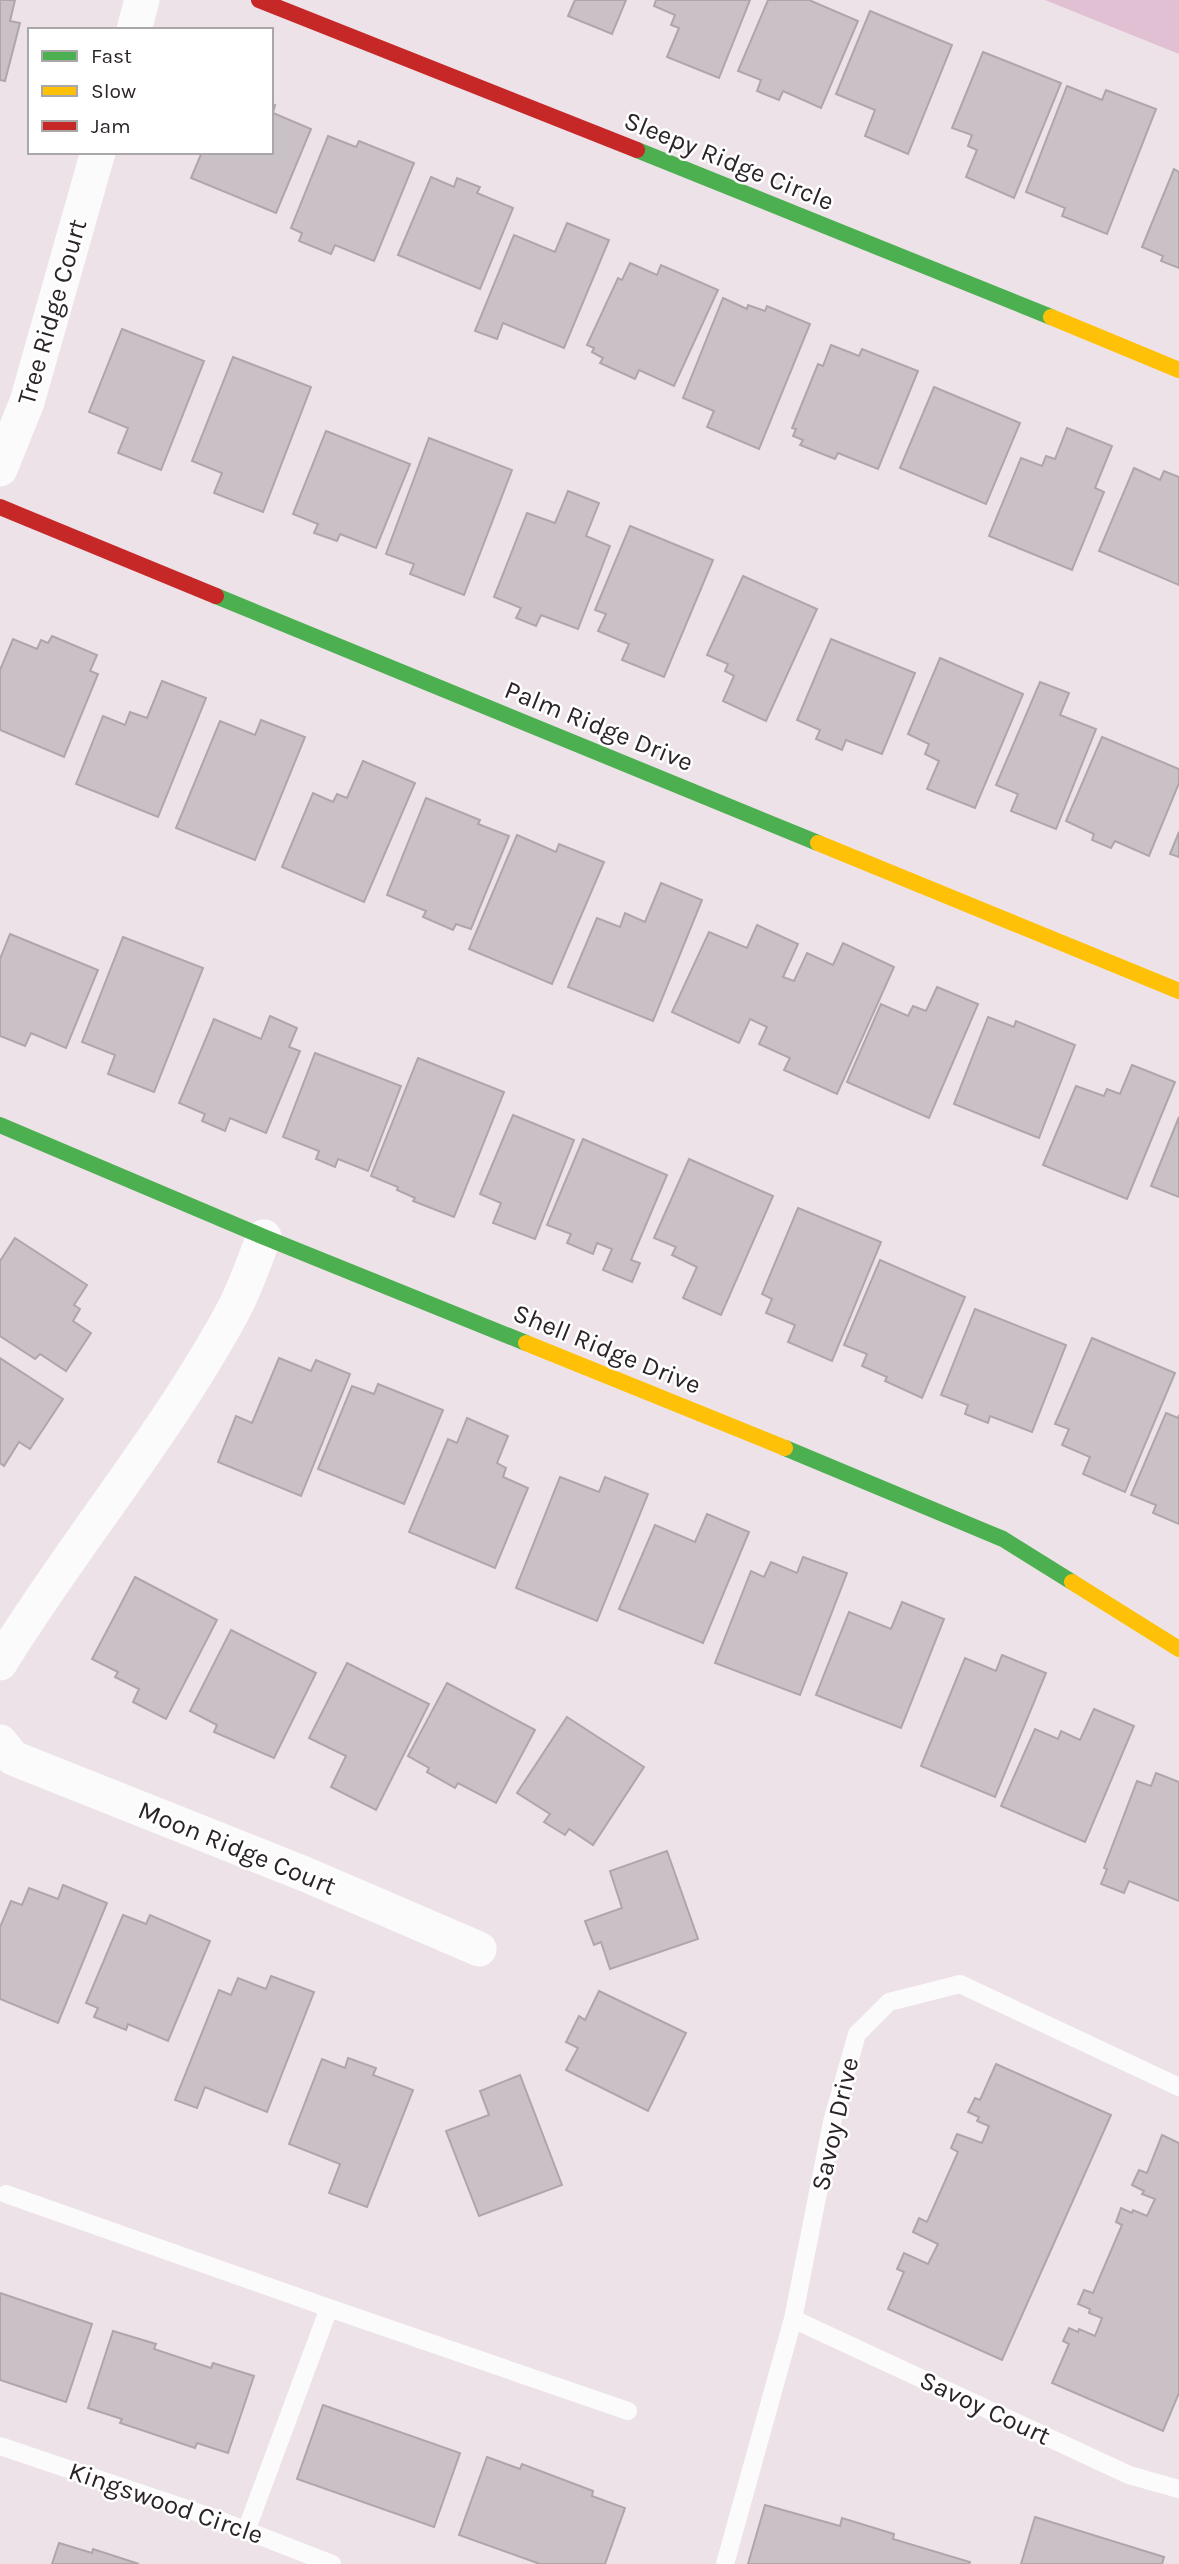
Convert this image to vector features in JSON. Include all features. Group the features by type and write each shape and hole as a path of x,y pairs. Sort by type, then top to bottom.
{"street":[{"path":"135,28 142,0"},
{"name":"Sleepy Ridge Circle","path":"260,0 1179,370"},
{"name":"Tree Ridge Court","path":"0,469 27,402 97,154"},
{"name":"Palm Ridge Drive","path":"0,507 1179,991"},
{"name":"Shell Ridge Drive","path":"0,1125 264,1237 894,1492 1003,1539 1179,1649"},
{"path":"0,1663 37,1604 197,1374 235,1308 264,1237"},
{"name":"Moon Ridge Court","path":"0,1742 13,1758 307,1875 479,1949"}],"lane":[{"name":"Savoy Drive","path":"724,2564 793,2319 832,2122 857,2034 889,2002 960,1984 1179,2087"},
{"path":"6,2194 628,2411"},
{"path":"246,2531 329,2308"},
{"name":"Savoy Court","path":"793,2319 1129,2475 1179,2489"},
{"name":"Kingswood Circle","path":"0,2446 246,2531 331,2564"}],"shaded area":[{"path":"1045,0 1179,0 1179,54"}],"building":[{"path":"0,0 15,0 10,21 20,23 5,81 0,80"},
{"path":"575,0 626,0 612,34 568,16"},
{"path":"656,0 750,0 719,78 667,57 679,28 671,25 675,15 654,6"},
{"path":"768,0 809,0 858,21 821,108 783,91 779,100 757,91 761,80 738,71"},
{"path":"870,11 952,45 908,154 865,136 875,110 836,94"},
{"path":"983,52 1061,83 1014,198 966,177 977,150 968,146 972,135 952,128"},
{"path":"1067,86 1102,100 1106,90 1156,109 1107,234 1062,216 1065,208 1026,192"},
{"path":"273,113 311,129 276,213 191,178 201,154 273,154"},
{"path":"328,136 356,147 359,141 414,163 374,261 335,245 331,254 299,241 302,233 291,228"},
{"path":"1174,169 1179,172 1179,268 1161,261 1163,256 1142,247"},
{"path":"431,177 454,187 457,178 480,187 477,193 513,208 480,289 398,255"},
{"path":"567,223 609,240 564,348 503,323 497,339 475,331 514,235 555,252"},
{"path":"630,263 657,275 661,265 718,290 674,386 639,370 635,379 600,363 603,358 592,352 594,348 587,345 618,278 622,280"},
{"path":"723,298 747,309 748,305 765,311 767,306 810,324 759,449 707,427 714,411 683,398"},
{"path":"122,329 204,361 161,470 118,453 128,428 89,412"},
{"path":"831,345 859,356 862,349 918,371 878,469 838,453 835,459 800,445 803,440 793,436 796,429 792,428 818,364 823,366"},
{"path":"233,357 311,387 263,512 214,493 222,473 192,461"},
{"path":"934,387 1020,423 986,504 900,468"},
{"path":"1067,428 1112,446 1095,488 1104,492 1072,570 989,536 1021,458 1042,466 1046,456 1055,459"},
{"path":"326,431 410,464 376,548 340,534 337,541 314,533 318,524 293,514"},
{"path":"429,438 512,470 464,595 410,574 414,564 386,554"},
{"path":"1134,468 1160,480 1164,471 1179,477 1179,585 1099,551"},
{"path":"568,491 599,503 586,536 610,546 578,629 541,615 536,626 516,618 521,608 494,597 527,513 555,523"},
{"path":"630,526 713,560 664,677 622,660 629,644 598,631 606,614 595,610"},
{"path":"743,576 817,609 766,721 723,701 734,676 725,671 728,664 707,655"},
{"path":"52,636 97,655 90,671 98,674 64,757 0,730 0,670 13,639 37,649 41,640 48,643"},
{"path":"831,639 915,673 882,754 846,740 842,750 816,739 820,730 797,720"},
{"path":"940,658 1023,694 975,808 927,789 939,761 925,754 929,744 908,734"},
{"path":"162,681 206,698 158,817 76,784 103,716 125,725 130,712 147,718"},
{"path":"1040,682 1069,693 1060,715 1096,729 1056,829 1011,811 1018,794 996,785"},
{"path":"261,720 305,737 255,860 176,828 220,721 255,735"},
{"path":"1102,737 1179,769 1179,783 1149,856 1115,841 1111,848 1092,840 1094,834 1066,821"},
{"path":"363,761 415,783 364,902 282,867 313,793 333,802 337,794 347,798"},
{"path":"426,798 480,820 478,824 509,836 471,929 456,924 453,930 423,917 426,911 387,895"},
{"path":"1179,832 1179,857 1170,854"},
{"path":"517,835 556,852 559,844 604,862 552,984 469,949"},
{"path":"661,883 702,900 653,1021 568,987 597,918 620,927 625,913 645,922"},
{"path":"757,925 798,944 783,977 794,981 807,953 833,965 843,943 894,967 837,1094 784,1070 790,1058 759,1044 767,1027 750,1019 739,1043 672,1012 709,932 747,948"},
{"path":"10,934 98,970 66,1048 31,1033 25,1046 0,1036 0,959"},
{"path":"123,937 203,968 154,1092 108,1074 115,1055 82,1042"},
{"path":"937,987 978,1004 929,1118 847,1082 881,1004 908,1016 913,1006 926,1011"},
{"path":"270,1016 297,1028 289,1047 300,1051 266,1133 230,1118 225,1131 202,1121 205,1114 179,1103 214,1019 261,1039"},
{"path":"988,1017 1014,1027 1016,1021 1075,1045 1039,1138 954,1104"},
{"path":"315,1053 401,1086 368,1171 338,1159 335,1167 316,1159 319,1151 283,1137"},
{"path":"418,1058 504,1092 454,1217 413,1201 415,1198 397,1190 398,1187 371,1176"},
{"path":"1132,1065 1175,1082 1127,1199 1043,1165 1076,1086 1104,1096 1107,1089 1120,1094"},
{"path":"513,1115 574,1140 535,1239 493,1223 501,1203 480,1194"},
{"path":"1179,1117 1179,1197 1151,1186"},
{"path":"583,1139 667,1175 631,1260 640,1263 632,1282 603,1270 612,1249 597,1243 593,1254 567,1243 571,1234 547,1225"},
{"path":"689,1159 773,1196 721,1315 683,1298 697,1267 672,1255 676,1247 654,1238"},
{"path":"798,1208 881,1242 832,1361 788,1342 795,1325 766,1313 772,1299 762,1294"},
{"path":"15,1238 87,1285 74,1305 80,1309 73,1321 91,1333 66,1371 40,1354 35,1359 0,1336 0,1261"},
{"path":"880,1260 965,1297 922,1398 885,1381 887,1377 862,1366 867,1354 844,1345"},
{"path":"975,1309 1066,1345 1032,1432 990,1416 988,1423 965,1414 968,1405 941,1395"},
{"path":"1092,1338 1175,1373 1125,1492 1083,1474 1090,1457 1062,1445 1069,1429 1055,1424"},
{"path":"0,1358 63,1399 30,1449 19,1442 4,1466 0,1463"},
{"path":"279,1358 311,1371 316,1360 350,1374 301,1496 218,1462 236,1416 252,1423"},
{"path":"378,1384 443,1410 404,1504 318,1469 352,1386 374,1394"},
{"path":"1166,1413 1178,1418 1179,1415 1179,1524 1153,1513 1156,1505 1131,1495"},
{"path":"467,1418 508,1436 497,1463 506,1468 503,1477 528,1488 495,1568 409,1532 448,1439 457,1443"},
{"path":"560,1477 599,1492 605,1477 648,1494 597,1621 516,1588"},
{"path":"707,1514 749,1532 703,1643 619,1609 655,1525 695,1542"},
{"path":"803,1557 847,1573 800,1695 715,1663 751,1571 764,1577 771,1562 797,1573"},
{"path":"135,1577 217,1620 166,1719 133,1702 139,1689 115,1677 118,1672 92,1659"},
{"path":"902,1602 944,1619 901,1728 816,1695 849,1612 891,1629"},
{"path":"231,1630 316,1673 274,1758 214,1732 217,1725 190,1711"},
{"path":"1002,1655 1046,1673 995,1797 921,1766 965,1658 996,1671"},
{"path":"347,1663 429,1704 376,1810 331,1787 346,1756 309,1738"},
{"path":"447,1683 535,1730 496,1803 458,1783 455,1788 427,1772 429,1768 408,1756"},
{"path":"1094,1709 1134,1726 1085,1842 1001,1806 1035,1729 1058,1739 1061,1731 1080,1740"},
{"path":"567,1717 644,1767 593,1845 569,1829 565,1835 544,1822 550,1814 517,1793"},
{"path":"1156,1773 1179,1782 1179,1901 1129,1881 1124,1893 1101,1884 1107,1869 1104,1868 1137,1781 1151,1786"},
{"path":"667,1851 698,1939 610,1969 601,1942 594,1945 585,1921 622,1908 610,1871"},
{"path":"63,1885 107,1903 58,2023 0,1999 0,1927 11,1901 22,1905 29,1888 58,1899"},
{"path":"123,1915 146,1924 150,1915 210,1941 168,2041 128,2024 126,2030 94,2017 98,2008 86,2003"},
{"path":"271,1976 314,1992 267,2112 205,2087 197,2108 175,2100 219,1990 231,1995 238,1978 266,1989"},
{"path":"599,1991 686,2033 648,2111 566,2070 578,2048 566,2042 579,2016 585,2020"},
{"path":"348,2058 376,2068 373,2075 413,2090 367,2207 329,2193 340,2164 289,2144 322,2059 345,2068"},
{"path":"996,2064 1111,2115 1002,2360 888,2309 904,2272 897,2269 904,2253 928,2264 938,2244 913,2232 919,2218 927,2222 958,2152 951,2148 957,2134 982,2143 989,2126 977,2121 979,2117 968,2112 975,2098 980,2100"},
{"path":"520,2075 562,2185 479,2216 446,2131 489,2115 480,2091"},
{"path":"1162,2135 1179,2143 1179,2393 1163,2431 1052,2383 1069,2344 1063,2341 1069,2328 1095,2336 1102,2318 1089,2313 1090,2309 1078,2304 1084,2290 1093,2293 1122,2225 1116,2222 1121,2208 1147,2216 1155,2199 1142,2194 1144,2191 1132,2185 1139,2170 1147,2173"},
{"path":"0,2293 92,2324 66,2402 0,2380"},
{"path":"113,2331 156,2344 154,2349 211,2368 213,2363 254,2376 228,2453 197,2443 195,2448 120,2423 122,2419 88,2408"},
{"path":"323,2405 460,2453 434,2527 297,2479"},
{"path":"487,2457 520,2469 522,2464 593,2491 592,2496 625,2508 605,2564 540,2564 459,2535"},
{"path":"765,2505 840,2526 842,2518 894,2534 893,2539 970,2562 748,2564"},
{"path":"1035,2517 1164,2557 1162,2564 1021,2564"},
{"path":"59,2543 92,2553 93,2549 139,2564 52,2564"}],"traffic: fast":[{"path":"637,150 1051,317"},
{"path":"216,596 818,843"},
{"path":"0,1125 264,1237 526,1343"},
{"path":"785,1448 1003,1539 1072,1582"}],"traffic: slow":[{"path":"1051,317 1179,370"},
{"path":"818,843 1179,991"},
{"path":"526,1343 785,1448"},
{"path":"1072,1582 1179,1649"}],"traffic: jam":[{"path":"259,0 637,150"},
{"path":"0,507 216,596"}]}
